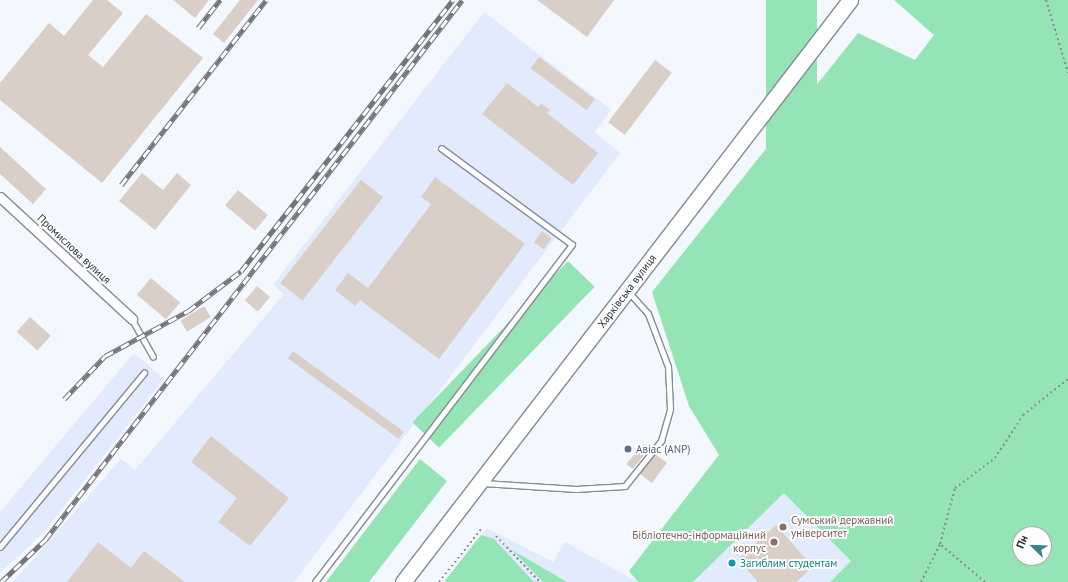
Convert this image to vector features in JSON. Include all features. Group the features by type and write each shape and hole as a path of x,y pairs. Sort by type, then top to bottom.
{"main road":[{"name":"Харківська вулиця","path":"402,582 850,0"}],"street":[{"name":"Промислова вулиця","path":"0,197 132,319"}],"lane":[{"path":"315,582 572,245 442,149"},
{"path":"479,483 576,489 625,486 661,441 670,409 668,367 648,314 627,291"},
{"path":"132,319 153,356"},
{"path":"0,547 144,373"}],"path":[{"path":"1046,0 1068,73"},
{"path":"921,582 940,544 955,488 995,458 1023,415 1068,379"},
{"path":"439,582 482,528"},
{"path":"496,536 540,582"},
{"path":"940,544 985,582"}],"shaded area":[{"path":"484,12 611,110 595,132 620,153 294,582 13,582 121,459 135,470 284,294 273,285"},
{"path":"134,353 164,379 43,533 0,573 0,512"},
{"name":"Сумський державний університет","path":"784,493 851,561 830,582 693,582"},
{"path":"487,528 553,562 565,542 638,582 444,582"}],"green space":[{"path":"766,0 817,0 817,300 766,300"},
{"path":"894,0 1068,0 1068,582 830,582 851,561 784,493 693,582 638,582 629,571 719,455 689,406 652,292 858,33 915,60 934,35"},
{"path":"568,261 595,287 439,448 412,422"},
{"path":"420,459 447,481 369,582 326,582"},
{"path":"481,535 494,539 534,582 444,582"},
{"path":"512,550 567,582 543,582"}],"building":[{"path":"93,0 107,0 123,13 88,55 103,67 146,14 203,58 102,183 0,100 0,83 49,23 64,36"},
{"path":"173,0 209,0 195,18"},
{"path":"240,0 258,0 224,43 213,34"},
{"path":"537,0 614,0 587,37"},
{"path":"539,57 595,99 586,110 531,68"},
{"path":"655,60 672,73 625,135 608,122"},
{"path":"507,83 538,107 541,103 550,110 547,113 598,153 573,185 482,114"},
{"path":"0,147 46,189 33,204 0,174"},
{"path":"142,173 163,190 177,173 191,185 155,230 119,201"},
{"path":"435,177 525,244 439,359 360,300 355,306 335,290 348,273 368,288 431,204 421,197"},
{"path":"361,180 383,197 302,300 280,283"},
{"path":"238,190 268,215 255,230 225,205"},
{"path":"542,231 552,238 544,249 534,242"},
{"path":"151,278 180,302 166,319 137,295"},
{"path":"257,286 270,297 258,311 245,301"},
{"path":"204,306 211,317 187,332 180,321"},
{"path":"30,317 51,336 37,351 17,332"},
{"path":"293,351 404,432 399,439 288,358"},
{"path":"211,436 289,498 250,546 218,522 237,498 191,462"},
{"path":"643,444 649,449 632,469 626,464"},
{"path":"655,454 667,463 652,483 640,474"},
{"name":"Бібліотечно-інформаційний корпус","path":"776,525 813,567 796,582 758,582 738,559"},
{"path":"98,542 131,568 144,551 185,582 67,582"}],"railway":[{"path":"198,28 220,0"},
{"path":"121,185 266,0"},
{"path":"64,399 105,356 188,311 241,271 453,0"},
{"path":"1,582 45,540 462,0"}],"place":[{"name":"Авіас (ANP)","path":"628,449"},
{"name":"Сумський державний університет","path":"783,527"},
{"name":"Бібліотечно-інформаційний корпус","path":"774,542"},
{"name":"Загиблим студентам","path":"732,563"}]}
